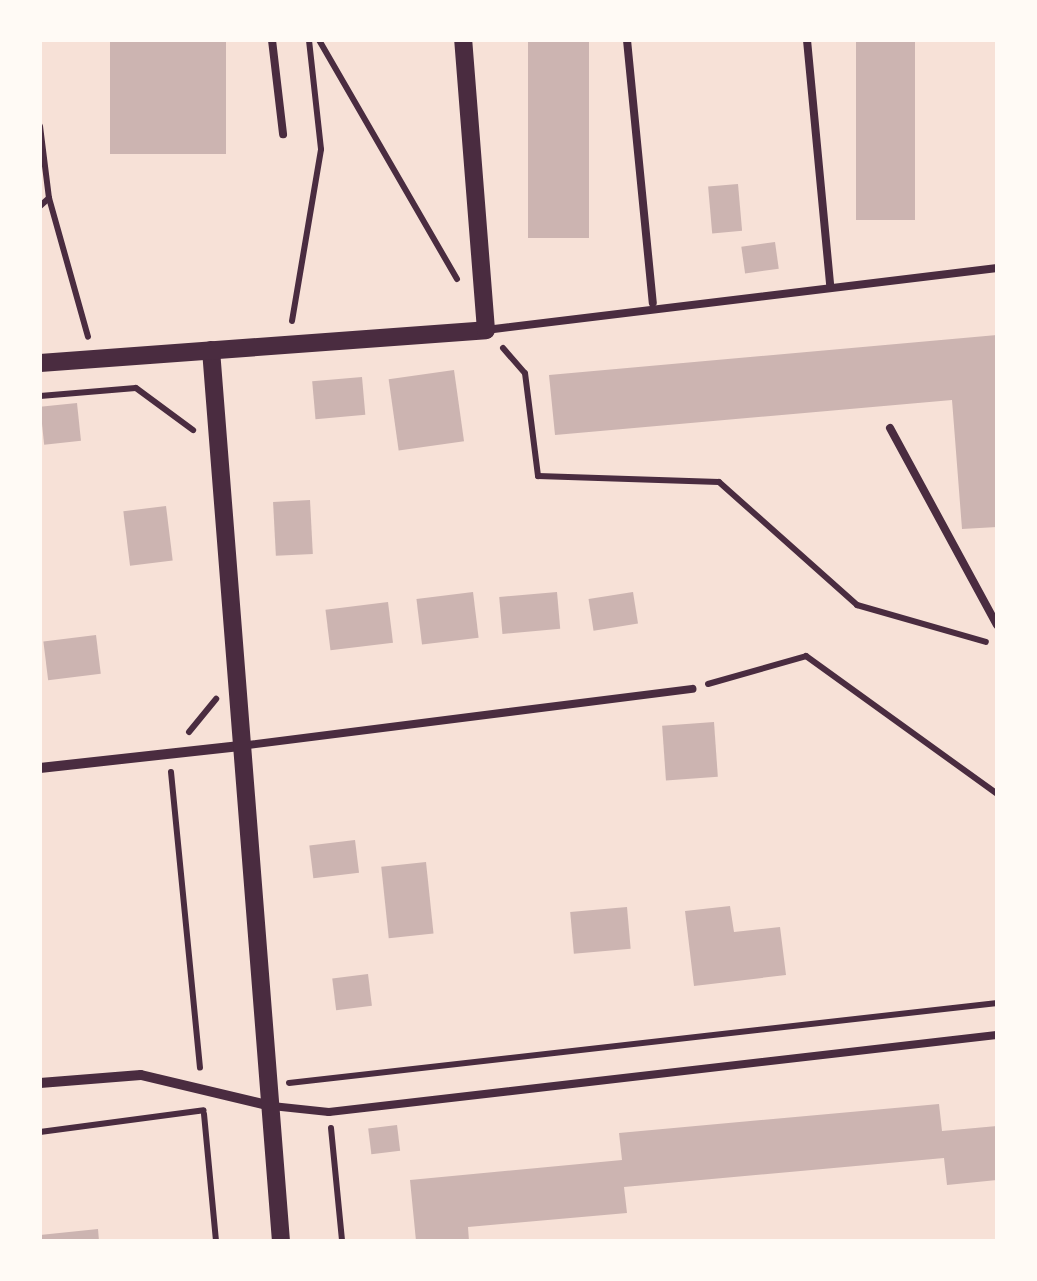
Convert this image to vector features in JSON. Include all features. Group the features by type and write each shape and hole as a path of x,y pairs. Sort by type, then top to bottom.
{"street":[{"path":"40,364 486,330 463,40"},
{"path":"210,350 248,744 267,1105 281,1241"},
{"path":"40,768 248,744"},
{"path":"40,1083 141,1075 267,1105"}],"lane":[{"path":"272,40 283,134"},
{"path":"627,40 654,303"},
{"path":"807,40 830,285"},
{"path":"486,330 654,303 997,268"},
{"path":"890,428 997,625"},
{"path":"248,744 692,690"},
{"path":"267,1105 330,1112 997,1035"}],"path":[{"path":"288,344 318,187 309,40"},
{"path":"319,40 486,330 525,373 538,476 720,482 856,604 997,645"},
{"path":"40,126 49,198 94,358"},
{"path":"40,206 49,198"},
{"path":"40,396 136,388 192,428 194,446"},
{"path":"692,690 806,656 997,794"},
{"path":"216,1241 170,754 221,693"},
{"path":"268,1085 997,1003"},
{"path":"326,1079 342,1241"},
{"path":"40,1132 204,1114"}],"building":[{"path":"110,40 226,40 226,154 110,154"},
{"path":"528,40 589,40 589,238 528,238"},
{"path":"856,40 915,40 915,220 856,220"},
{"path":"738,184 742,231 712,233 708,187"},
{"path":"775,242 779,269 745,273 741,247"},
{"path":"997,335 997,527 962,529 952,400 555,435 549,375"},
{"path":"454,370 464,441 399,450 389,379"},
{"path":"362,377 365,415 316,419 312,381"},
{"path":"77,403 81,441 44,445 40,407"},
{"path":"310,500 313,554 276,556 273,502"},
{"path":"166,506 173,561 130,566 123,511"},
{"path":"473,592 479,638 422,645 416,599"},
{"path":"557,592 560,629 502,634 499,597"},
{"path":"633,592 638,624 594,631 589,599"},
{"path":"388,602 393,643 330,650 325,610"},
{"path":"96,635 101,674 48,680 43,641"},
{"path":"714,722 718,777 666,780 662,726"},
{"path":"355,840 359,873 313,878 309,846"},
{"path":"426,862 434,934 389,938 381,867"},
{"path":"730,906 734,932 780,927 786,975 694,986 685,911"},
{"path":"627,907 631,949 574,954 570,912"},
{"path":"368,974 372,1006 336,1010 332,978"},
{"path":"939,1104 942,1131 997,1126 997,1180 947,1185 944,1158 624,1187 627,1213 468,1227 469,1241 416,1241 410,1180 622,1160 619,1133"},
{"path":"397,1125 400,1151 371,1154 368,1129"},
{"path":"98,1229 99,1241 40,1241 40,1235"}]}
